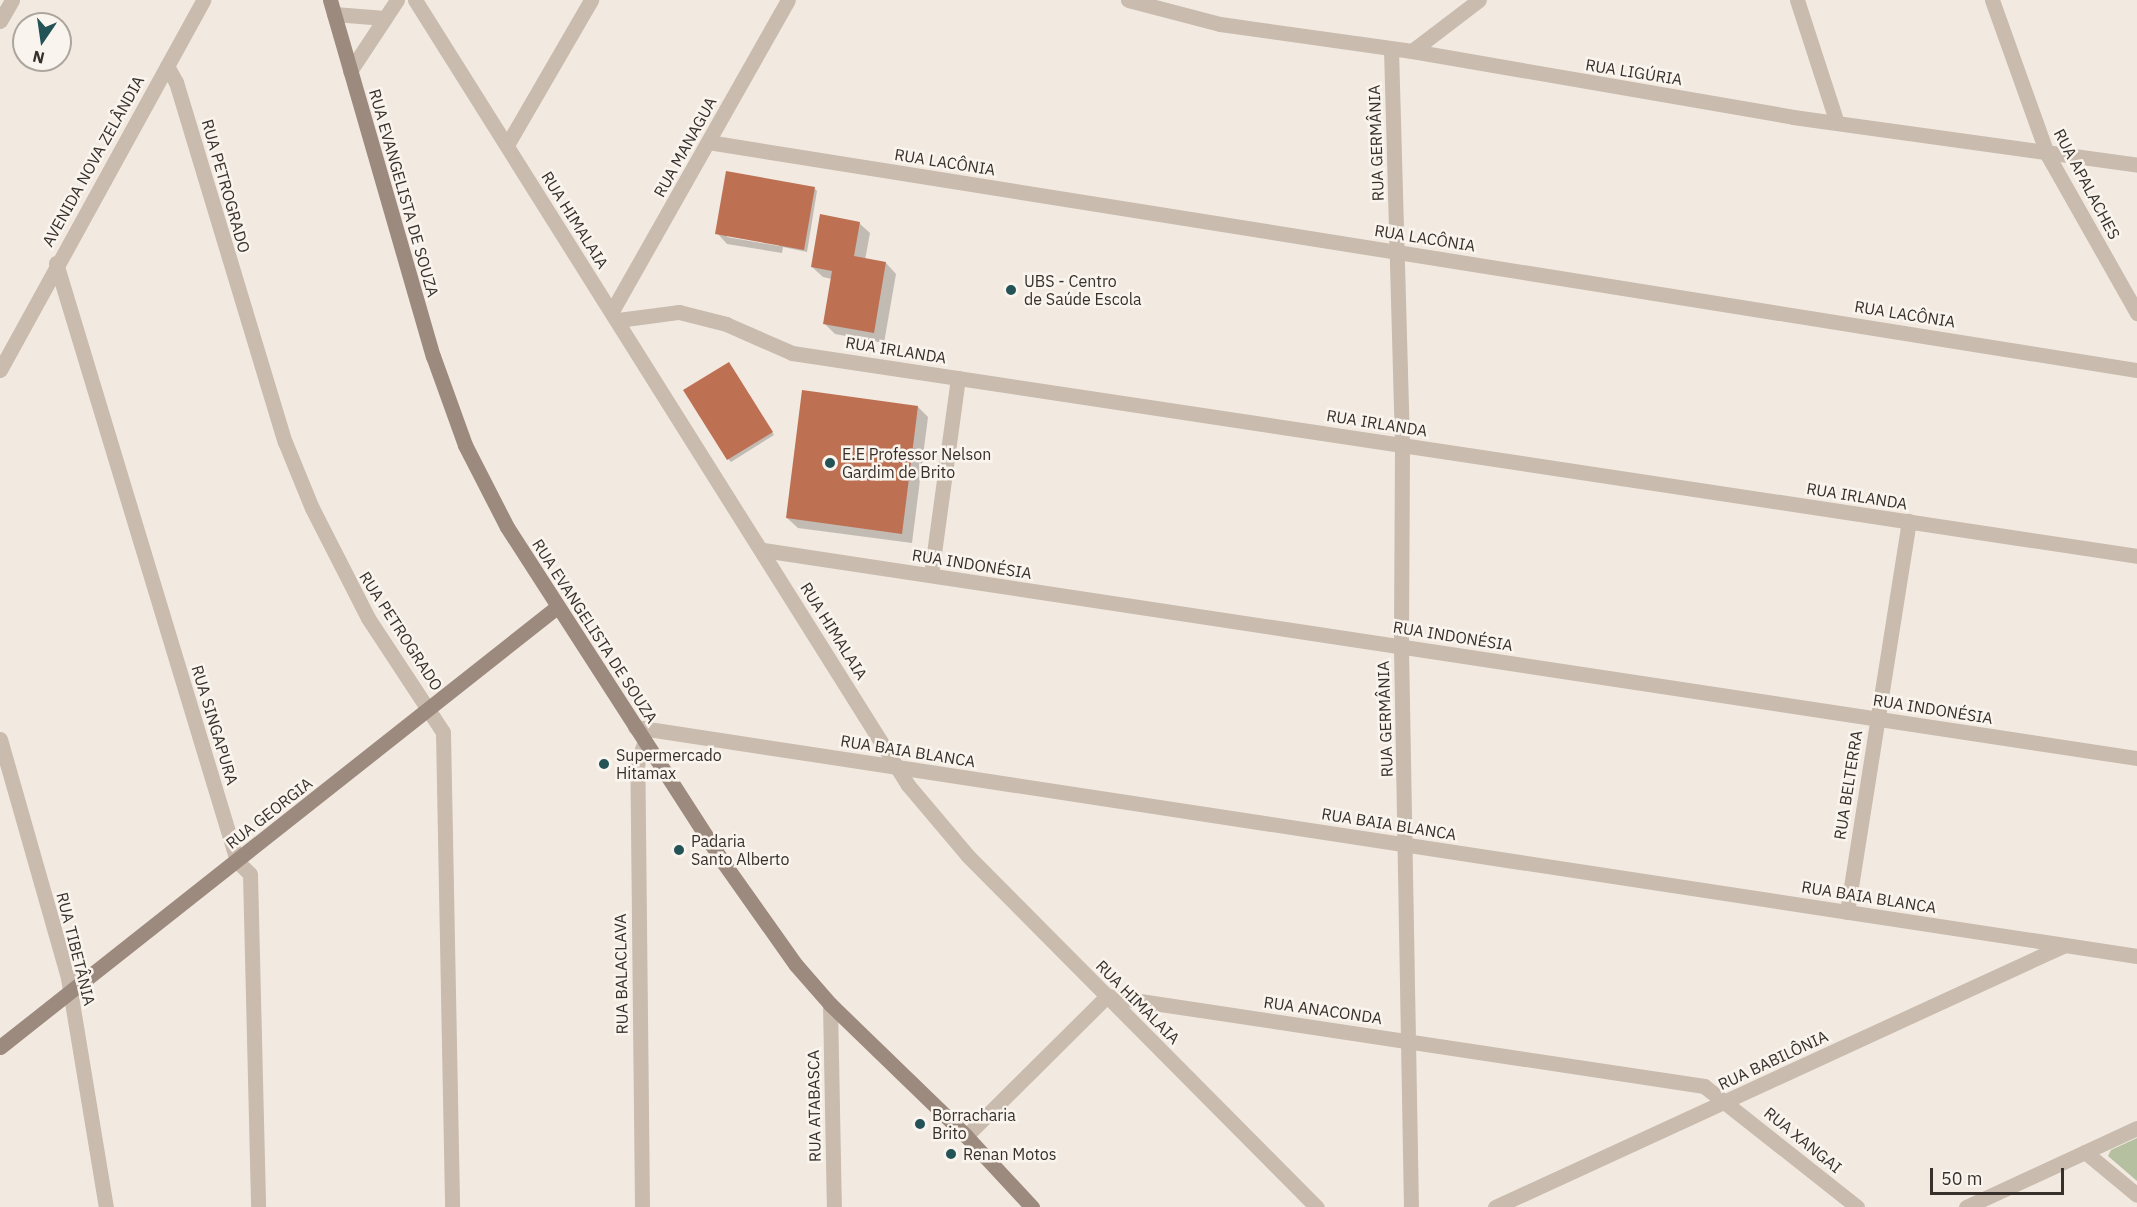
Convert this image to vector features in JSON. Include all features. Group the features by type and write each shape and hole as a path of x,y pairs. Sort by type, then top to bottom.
{"main road":[{"name":"RUA EVANGELISTA DE SOUZA","path":"332,7 433,356 461,434 507,527 766,926 830,1004 966,1136 1028,1205"},
{"name":"RUA GEORGIA","path":"1,1046 71,994 557,606"}],"street":[{"path":"0,21 12,0"},
{"name":"AVENIDA NOVA ZELÂNDIA","path":"0,370 56,263 203,0"},
{"path":"350,71 397,0"},
{"name":"RUA HIMALAIA","path":"415,0 764,550 897,768 968,856 1317,1207"},
{"path":"507,145 591,0"},
{"name":"RUA MANAGUA","path":"615,315 788,0"},
{"name":"RUA LIGÚRIA","path":"1128,0 1154,3 1220,24 1412,51 1837,123 2137,165"},
{"path":"1412,51 1479,0"},
{"path":"1797,0 1837,123"},
{"name":"RUA APALACHES","path":"1992,0 2047,154 2137,313"},
{"path":"332,7 385,18"},
{"name":"RUA GERMÂNIA","path":"1391,49 1402,445 1401,647 1411,1041 1412,1207"},
{"name":"RUA PETROGRADO","path":"167,66 176,82 289,453 357,600 430,708 443,732 452,1207"},
{"name":"RUA LACÔNIA","path":"708,142 2137,370"},
{"name":"RUA SINGAPURA","path":"56,263 237,861 250,874 258,1207"},
{"name":"RUA IRLANDA","path":"615,315 679,312 726,324 792,353 2137,556"},
{"path":"0,343 16,340"},
{"path":"931,575 958,378"},
{"name":"RUA BELTERRA","path":"1847,912 1909,521"},
{"name":"RUA INDONÉSIA","path":"764,550 2137,758"},
{"name":"RUA BAIA BLANCA","path":"635,727 2137,956"},
{"name":"RUA TIBETÂNIA","path":"0,739 71,994 106,1207"},
{"name":"RUA BALACLAVA","path":"642,1207 637,763 645,741"},
{"name":"RUA BABILÔNIA","path":"1495,1207 2065,945"},
{"path":"966,1136 1107,996"},
{"name":"RUA ANACONDA","path":"1107,996 1680,1080 1704,1086 1726,1101"},
{"name":"RUA ATABASCA","path":"830,1004 834,1207"},
{"name":"RUA XANGAI","path":"1726,1101 1857,1207"},
{"path":"1966,1207 2137,1128"},
{"path":"2085,1152 2137,1195"}],"green space":[{"path":"2137,1138 2137,1181 2108,1156 2111,1150"}],"building":[{"path":"726,171 815,187 804,250 715,234"},
{"path":"820,214 860,222 854,256 886,262 874,333 823,324 832,271 811,267"},
{"path":"729,362 773,432 727,460 683,390"},
{"path":"802,390 918,406 902,534 786,518"}],"place":[{"name":"UBS - Centro de Saúde Escola","path":"1011,290"},
{"name":"E.E Professor Nelson Gardim de Brito","path":"830,463"},
{"name":"Supermercado Hitamax","path":"604,764"},
{"name":"Padaria Santo Alberto","path":"679,850"},
{"name":"Borracharia Brito","path":"920,1124"},
{"name":"Renan Motos","path":"951,1154"}]}
